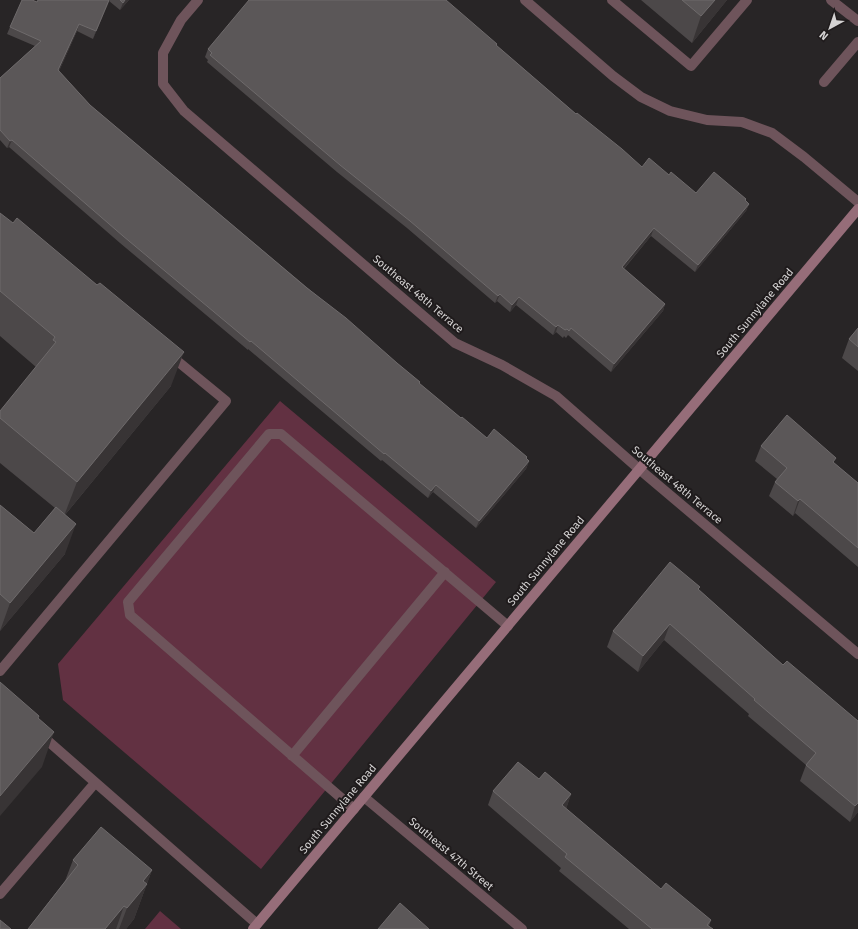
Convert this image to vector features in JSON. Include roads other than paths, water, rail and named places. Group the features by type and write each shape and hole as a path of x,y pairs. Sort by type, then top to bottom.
{"main road":[{"name":"South Sunnylane Road","path":"255,927 858,209"}],"street":[{"name":"Southeast 48th Terrace","path":"198,0 181,20 163,53 163,84 184,111 455,343 502,365 556,396 639,469 858,654"},
{"path":"525,0 613,76 641,97 670,111 707,120 742,122 772,133 804,157 858,202"},
{"path":"612,0 691,66 747,0"},
{"path":"831,0 858,21"},
{"path":"824,82 858,42"},
{"path":"0,671 226,401 165,351"},
{"path":"354,809 130,615 128,602 269,434 281,434 508,626"},
{"path":"292,756 445,572"},
{"path":"30,725 255,927"},
{"path":"0,894 95,783"},
{"name":"Southeast 47th Street","path":"364,797 522,929"}]}
